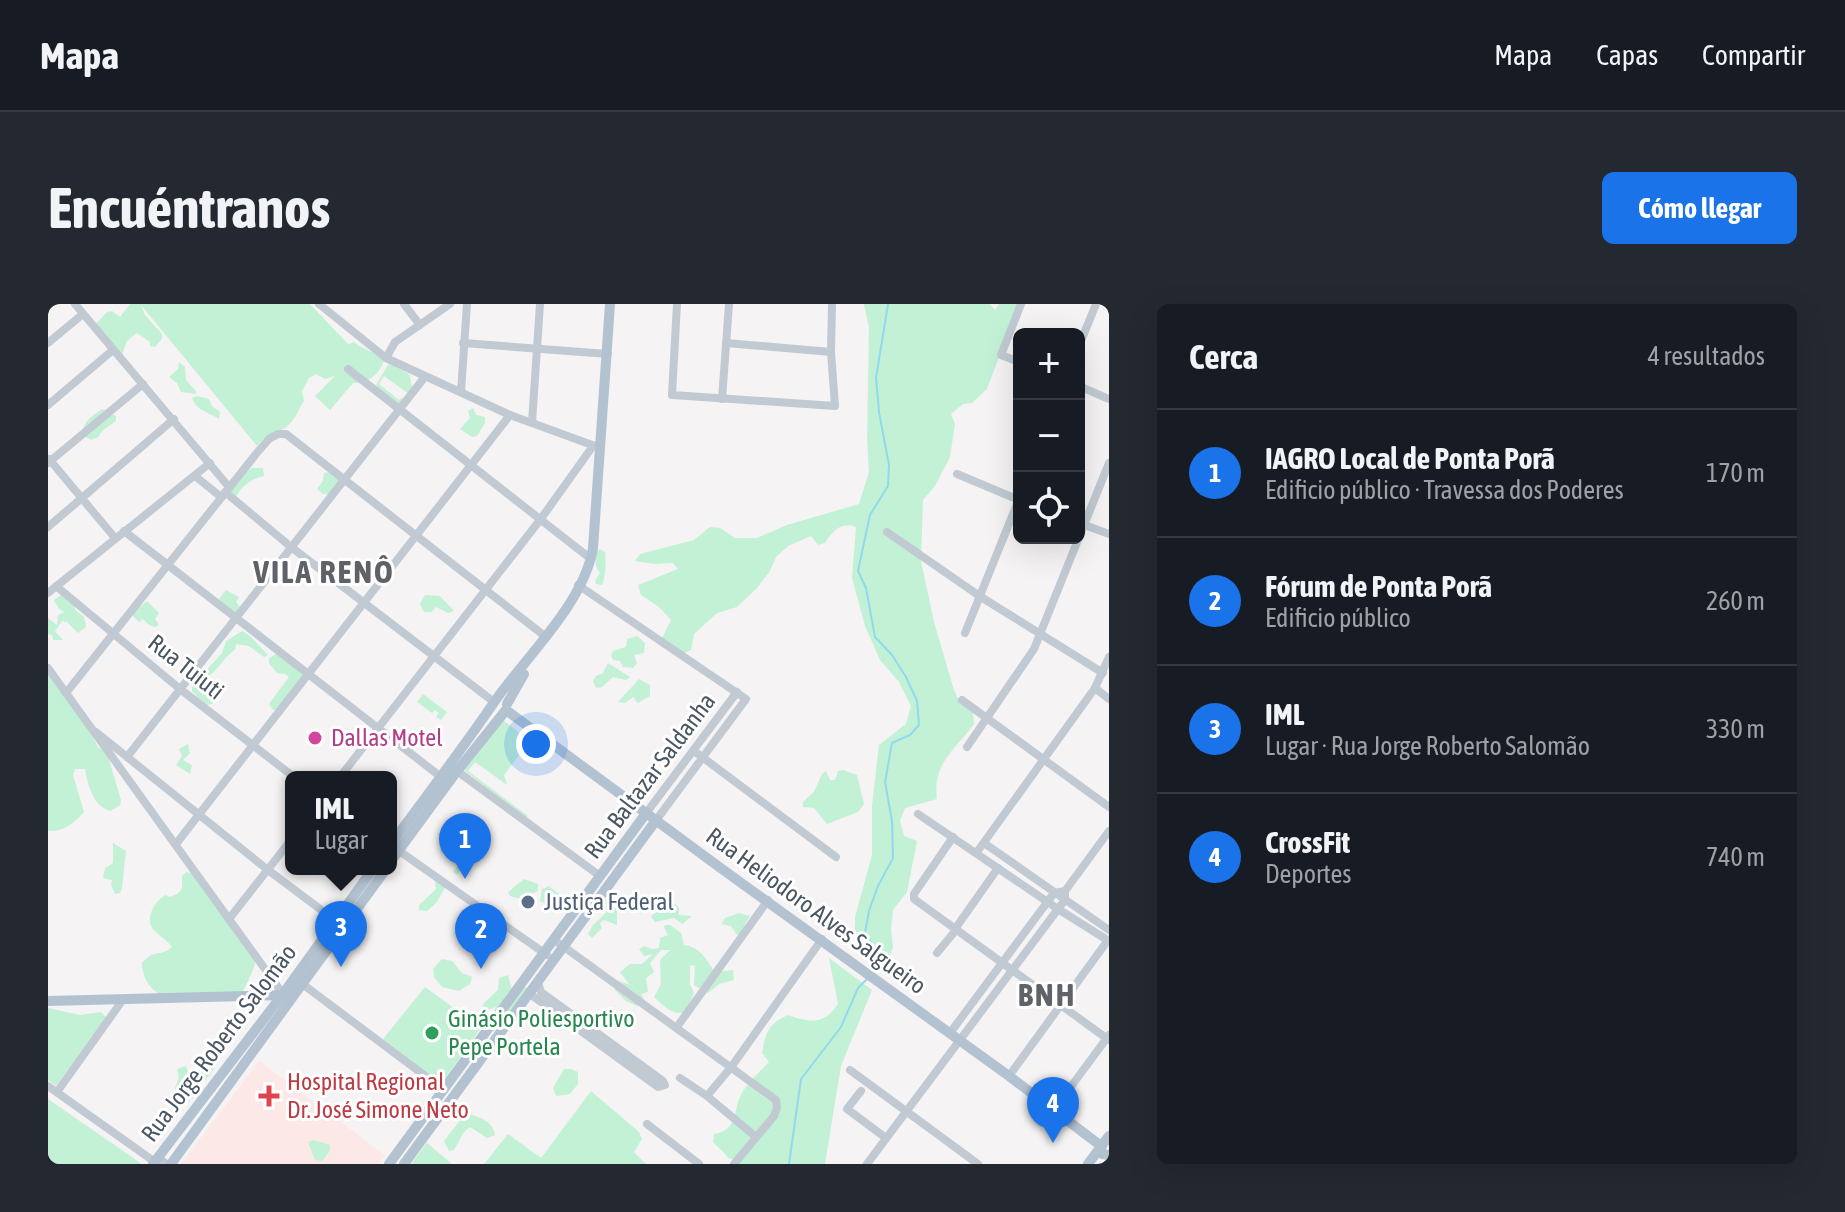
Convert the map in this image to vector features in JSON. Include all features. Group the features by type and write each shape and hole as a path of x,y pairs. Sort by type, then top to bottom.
{"main road":[{"path":"397,843 457,771 546,637 591,559 610,304"},
{"path":"397,843 441,777 500,706"},
{"name":"Rua Heliodoro Alves Salgueiro","path":"500,706 1107,1150"},
{"name":"Rua Baltazar Saldanha","path":"389,1164 647,812"},
{"name":"Rua Baltazar Saldanha","path":"404,1164 657,819"},
{"name":"Rua Jorge Roberto Salomão","path":"340,924 369,875"},
{"name":"Rua Jorge Roberto Salomão","path":"160,1164 340,924 381,875"},
{"path":"48,1001 288,995"},
{"path":"467,1057 477,1066"},
{"path":"1102,1164 1109,1136"},
{"path":"1088,1164 1107,1150"}],"street":[{"path":"75,304 210,463 225,492"},
{"path":"48,343 83,314 86,304"},
{"path":"319,304 386,358 424,378 510,415 597,447 345,771"},
{"path":"404,304 420,325"},
{"path":"386,358 395,342 450,304"},
{"path":"461,392 467,304"},
{"path":"532,422 540,304"},
{"path":"677,304 672,395 835,406 831,352 832,304"},
{"path":"722,399 729,304"},
{"path":"1013,360 1001,355 1021,304"},
{"path":"1085,331 1096,304"},
{"path":"463,343 608,354"},
{"path":"726,343 831,352"},
{"path":"48,405 113,350"},
{"path":"348,369 591,559"},
{"path":"127,757 424,378"},
{"path":"115,538 49,461 143,384"},
{"path":"1085,389 1109,399"},
{"path":"176,844 510,415"},
{"path":"48,527 174,419"},
{"path":"66,693 225,492 269,439 278,434 286,434 546,637"},
{"path":"48,593 210,463"},
{"path":"1085,517 1109,463"},
{"path":"957,474 1013,497"},
{"name":"Rua Heliodoro Alves Salgueiro","path":"195,476 225,492 291,547 500,706"},
{"path":"965,633 1013,515"},
{"path":"1085,525 1109,534"},
{"path":"124,531 441,777"},
{"path":"887,532 981,597 1103,673"},
{"path":"967,747 1034,649 1074,544"},
{"path":"578,585 737,692"},
{"name":"Rua Tuiuti","path":"56,586 180,689 286,771"},
{"path":"977,852 1095,688 1109,657"},
{"path":"48,668 229,919 288,995"},
{"path":"1095,688 1109,699"},
{"name":"Rua Baltazar Saldanha","path":"647,812 698,753 746,699 737,692 698,753 657,819"},
{"path":"962,700 1109,807"},
{"path":"85,722 340,924"},
{"path":"698,753 836,857"},
{"path":"457,771 600,876"},
{"path":"918,814 1058,909 1109,937"},
{"path":"867,1164 1013,972 1109,831"},
{"path":"953,837 914,894 916,900 1108,1038 1053,1111"},
{"path":"984,843 1054,893 1065,895 1109,937"},
{"path":"229,919 285,848"},
{"path":"397,849 554,959"},
{"path":"937,953 998,868"},
{"path":"950,1033 1054,893"},
{"path":"677,1027 768,900"},
{"path":"1009,1076 1109,937"},
{"path":"553,939 776,1100 774,1116 734,1164"},
{"path":"707,1096 732,1066 822,939"},
{"path":"298,980 444,1090"},
{"path":"530,994 605,1043 663,1081 665,1085 658,1087 605,1043 541,992 538,983"},
{"path":"57,1092 122,1001"},
{"path":"850,1070 978,1164"},
{"path":"680,1078 756,1137"},
{"path":"48,1086 160,1164"},
{"path":"861,1091 847,1109 886,1138"},
{"path":"647,1124 699,1164"}],"shaded area":[{"name":"Hospital Regional Dr. José Simone Neto","path":"259,1061 385,1155 378,1164 181,1164"}],"green space":[{"path":"130,304 310,304 348,344 354,342 384,361 372,378 353,383 330,410 315,396 335,376 325,379 316,374 309,378 302,391 304,401 291,422 257,446 141,305 145,315 162,334 155,347 137,333 127,341 122,355 93,327 107,312 112,311 120,317"},
{"path":"864,304 990,304 995,310 999,304 1019,304 987,389 972,403 963,404 951,414 955,424 950,457 935,486 923,500 921,561 934,622 953,687 957,697 973,713 974,724 942,766 936,786 937,799 905,808 900,821 904,836 917,841 907,892 893,910 893,947 884,974 855,951 855,917 872,855 872,806 879,745 906,724 911,706 899,682 880,660 865,626 852,578 856,527 841,527 825,543 818,545 811,536 788,546 776,557 757,588 737,607 717,613 694,634 691,650 682,654 660,642 671,620 641,595 638,585 678,569 673,563 635,561 640,554 694,540 710,527 720,528 735,538 757,538 787,525 859,504 869,472 869,328"},
{"path":"179,362 185,367 186,380 196,394 181,392 177,383 169,377 178,369"},
{"path":"389,363 409,374 413,389 410,393 406,392 384,376 379,384 399,400 406,400 399,405 376,385"},
{"path":"192,398 209,399 220,412 219,419 197,406"},
{"path":"473,408 476,415 485,417 485,423 477,436 472,437 460,429 470,418 468,411"},
{"path":"102,409 116,416 116,421 91,440 84,436 84,427"},
{"path":"252,468 263,468 264,476 248,483 236,497 229,495 238,476"},
{"path":"324,473 336,474 341,484 331,495 317,489"},
{"path":"600,549 605,552 602,585 595,581 600,573 596,567 595,553"},
{"path":"226,590 239,597 236,602 241,608 234,617 219,599"},
{"path":"64,593 75,604 75,610 84,617 86,627 78,633 62,621 55,631 63,640 53,640 52,635 48,634 48,618 57,625 58,615 64,612 54,600"},
{"path":"425,595 440,596 454,611 448,613 436,607 431,612 424,612 420,604"},
{"path":"147,601 159,613 155,619 159,625 154,627 143,619 139,622 131,614"},
{"path":"242,631 268,655 264,657 249,646 236,644 235,650 205,678 204,690 213,704 205,705 192,691 192,686 222,653 226,641"},
{"path":"637,636 645,643 644,653 634,655 637,663 633,668 623,667 611,655 613,651 626,647 627,639"},
{"path":"276,654 294,664 303,675 277,710 273,710 269,704 289,677 277,673 269,663 269,658"},
{"path":"608,663 630,677 626,680 613,677 602,687 596,688 593,681 603,673"},
{"path":"48,667 98,747 107,753 121,800 120,805 110,811 104,808 92,794 85,769 75,769 73,775 84,812 68,826 54,831 48,831"},
{"path":"639,679 650,685 650,696 638,703 633,697 625,703 618,702"},
{"path":"423,694 447,712 441,720 436,717 439,713 435,710 432,713 417,702"},
{"path":"503,720 530,741 504,775 507,785 475,762 468,771 528,816 526,818 465,771 464,767"},
{"path":"188,744 190,753 183,760 192,765 190,774 176,765 182,756 179,749"},
{"path":"826,771 830,780 835,780 838,771 857,775 864,804 858,812 827,824 814,808 803,807 803,802 814,792 822,774"},
{"path":"457,825 468,833 464,838 477,848 457,875 453,872 462,859 447,850 444,854 440,851"},
{"path":"113,843 126,851 122,888 120,893 115,894 112,880 103,878 105,868 113,863"},
{"path":"186,872 191,873 257,958 242,992 162,995 153,990 145,978 142,963 151,955 172,947 153,929 150,919 152,910 165,895 170,897 180,892 182,876"},
{"path":"524,879 538,884 538,891 521,899 510,896 508,892"},
{"path":"439,880 446,886 436,903 427,911 419,910 419,905 436,889 435,882"},
{"path":"549,886 571,904 557,911 540,901 542,889"},
{"path":"667,895 679,908 679,915 692,916 682,924 674,918 655,922 651,916 666,906 663,897"},
{"path":"605,899 617,907 617,925 604,920 600,923 602,928 592,938 588,934 593,925 610,909 599,907"},
{"path":"739,913 750,916 744,931 737,935 731,926 721,924 725,918"},
{"path":"665,925 681,933 684,945 699,951 715,972 733,970 734,980 719,984 708,993 694,985 695,966 690,965 690,984 694,993 685,1012 680,1013 672,1011 654,997 661,984 660,960 670,950 661,950 650,963 654,972 646,978 648,992 641,994 644,999 642,1004 637,1006 626,1001 615,990 616,980 630,985 620,972 630,964 642,964 653,954 644,956 639,949 644,946 659,948 660,938 668,935"},
{"path":"829,958 872,990 841,1066 825,1164 739,1164 741,1161 728,1158 713,1142 714,1134 722,1132 732,1123 743,1091 769,1062 762,1053 772,1025 788,1015 810,1021 822,1019 838,1004"},
{"path":"442,959 452,961 462,973 472,977 470,984 459,991 442,987 434,977 433,969"},
{"path":"508,975 512,990 523,986 528,989 499,1030 491,1032 486,1024 496,1007 488,1010 482,1005 498,990 499,978"},
{"name":"Ginásio Poliesportivo Pepe Portela","path":"425,987 481,1028 441,1084 383,1039"},
{"path":"48,1008 80,1015 101,1012 106,1017 56,1086 48,1080"},
{"path":"210,1053 217,1058 215,1066 198,1087 197,1095 183,1104 175,1088 179,1077 177,1069 186,1066 189,1076 196,1077 200,1070 199,1062"},
{"path":"564,1069 578,1072 578,1084 570,1094 556,1096 553,1088"},
{"path":"591,1091 639,1132 642,1139 634,1152 646,1164 484,1164 508,1134 541,1158"},
{"path":"48,1099 132,1157 141,1164 48,1164"},
{"path":"468,1114 489,1123 495,1135 487,1138 470,1127 454,1150 449,1151 444,1141"},
{"path":"313,1140 330,1145 330,1151 322,1161 315,1160 308,1142"},
{"path":"427,1143 452,1164 411,1164"}],"waterway":[{"path":"873,974 878,969 879,953 865,933 878,886 893,858 892,821 885,782 892,743 910,735 919,725 917,701 906,677 892,655 875,637 866,588 858,571 870,515 888,486 889,465 876,378 888,304"},
{"path":"789,1164 801,1079 841,1027 858,988 868,978"}],"place":[{"name":"Dallas Motel","path":"315,738"},
{"name":"IAGRO Local de Ponta Porã","path":"465,879"},
{"name":"Justiça Federal","path":"528,902"},
{"name":"IML","path":"341,967"},
{"name":"Fórum de Ponta Porã","path":"481,969"},
{"name":"Ginásio Poliesportivo Pepe Portela","path":"432,1033"},
{"name":"Hospital Regional Dr. José Simone Neto","path":"269,1096"},
{"name":"CrossFit","path":"1053,1143"}],"district":[{"name":"VILA RENÔ","path":"324,572"},
{"name":"BNH","path":"1047,995"}]}
